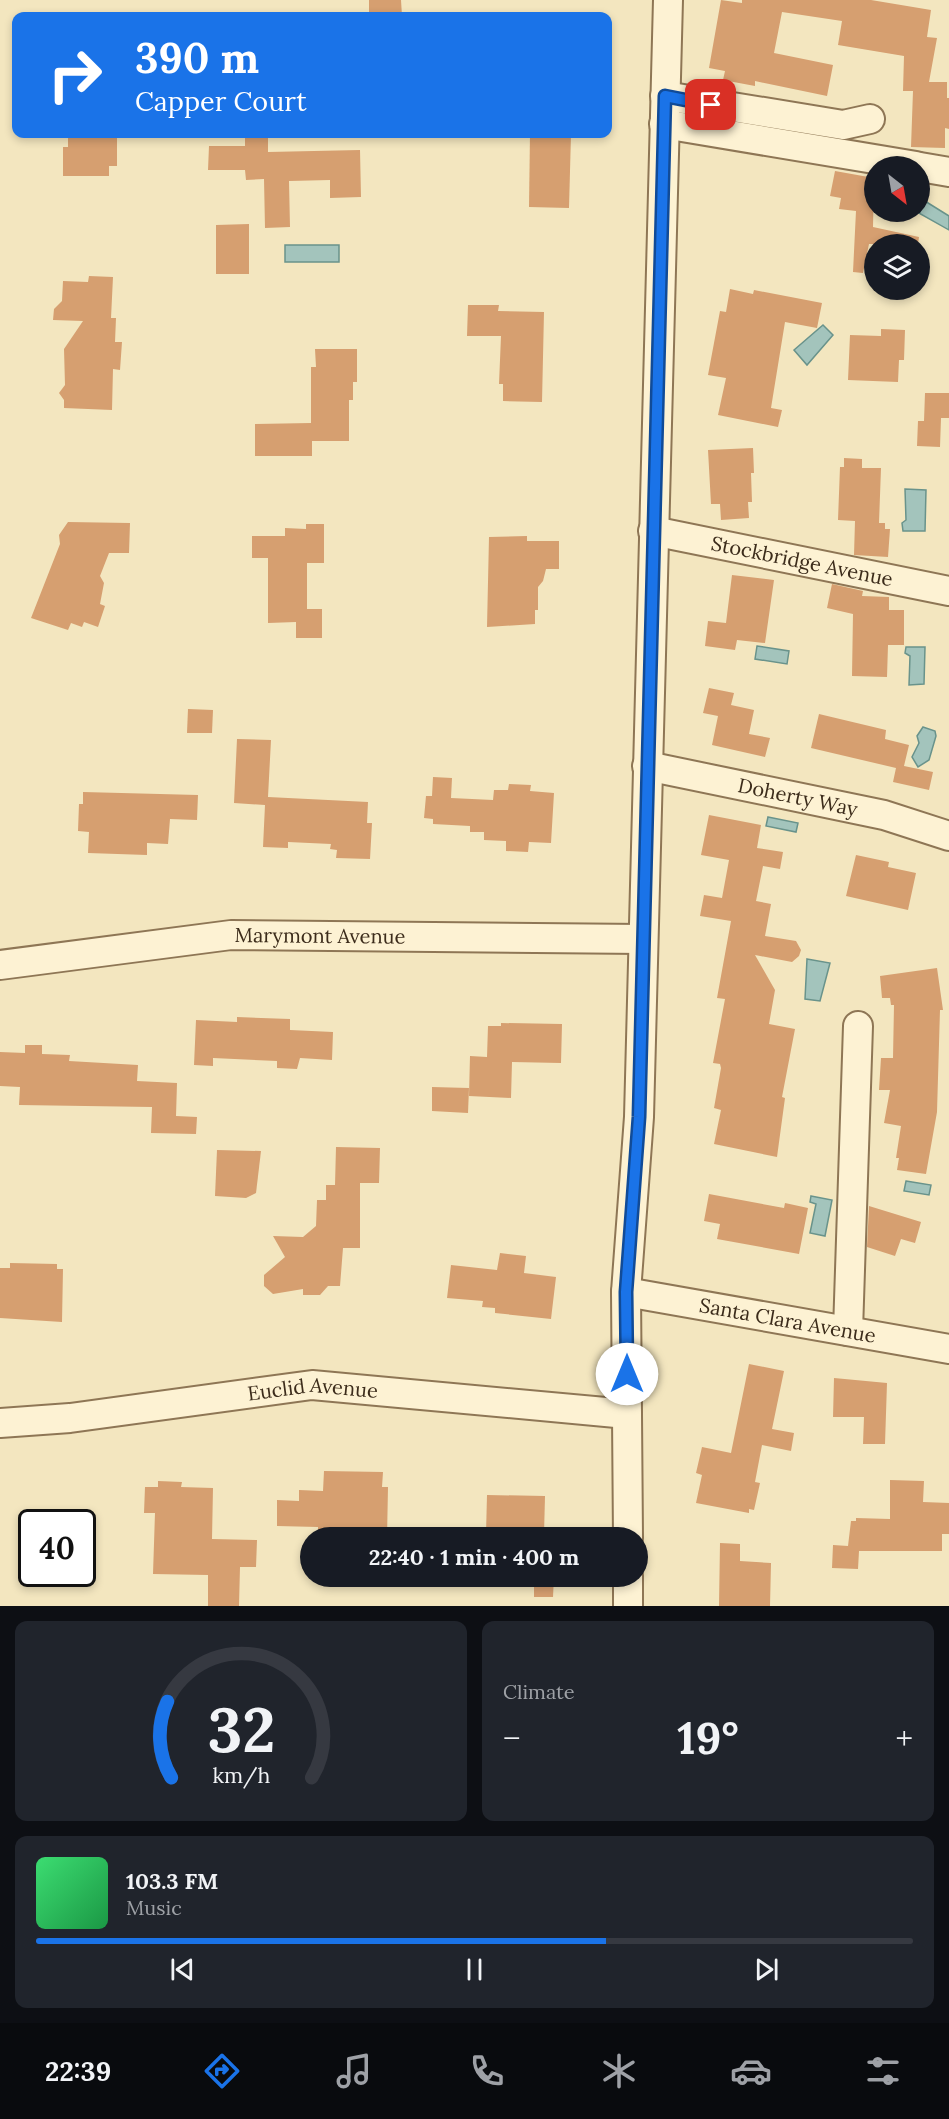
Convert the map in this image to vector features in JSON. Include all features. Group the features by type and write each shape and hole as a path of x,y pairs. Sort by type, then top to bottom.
{"street":[{"path":"628,1527 626,1292 639,1117 668,0"},
{"path":"665,96 843,125 870,119"},
{"path":"664,124 864,158"},
{"path":"930,169 949,172"},
{"name":"Stockbridge Avenue","path":"653,531 949,591"},
{"name":"Doherty Way","path":"647,766 884,815 949,836"},
{"name":"Marymont Avenue","path":"0,965 231,935 643,939"},
{"path":"848,1331 858,1026"},
{"name":"Santa Clara Avenue","path":"626,1292 949,1348"},
{"name":"Euclid Avenue","path":"0,1423 70,1418 312,1385 627,1414"},
{"path":"628,1587 628,1606"}],"water":[{"path":"930,204 949,216 949,230 930,219"},
{"path":"285,245 339,245 339,262 285,262"},
{"path":"823,325 833,335 807,365 794,350"},
{"path":"905,489 926,490 925,531 903,531 902,523 906,520"},
{"path":"757,646 789,651 787,664 755,659"},
{"path":"906,647 925,647 924,684 909,685 910,656 905,653"},
{"path":"923,727 935,731 936,736 929,760 918,767 912,757 919,743 917,736"},
{"path":"768,817 798,823 796,832 766,826"},
{"path":"807,959 830,963 820,1001 805,999"},
{"path":"906,1181 931,1185 929,1195 904,1191"},
{"path":"811,1196 832,1200 825,1236 810,1233 816,1204 810,1202"}],"building":[{"path":"369,0 401,0 402,12 369,12"},
{"path":"721,0 742,3 742,0 871,0 931,10 927,37 937,38 929,82 947,82 949,129 945,128 945,148 911,147 913,91 903,91 904,56 838,45 842,21 782,12 774,53 833,65 827,96 755,81 755,86 723,80 725,71 709,68"},
{"path":"68,138 117,138 117,166 109,166 109,176 63,176 63,147 68,147"},
{"path":"245,138 268,138 268,152 360,150 361,197 330,198 330,180 289,181 290,227 265,228 264,179 246,180 245,170 208,170 209,146 245,146"},
{"path":"530,138 571,138 569,208 529,207"},
{"path":"835,171 864,176 864,222 873,222 873,227 905,234 864,234 863,273 853,272 856,211 839,209 841,198 830,196"},
{"path":"249,224 249,274 216,274 216,225"},
{"path":"89,276 113,277 111,318 116,318 115,342 122,342 120,370 113,369 112,410 64,408 64,400 59,393 65,385 64,349 83,321 53,320 54,309 62,301 63,281 88,282"},
{"path":"730,289 753,294 754,290 822,303 817,328 785,322 771,408 782,410 778,427 718,415 726,378 708,375 720,311 726,312"},
{"path":"468,305 499,305 498,311 544,312 542,402 503,401 503,384 499,384 501,336 467,336"},
{"path":"881,329 905,330 904,360 899,360 898,382 848,380 850,335 881,336"},
{"path":"315,349 357,349 357,382 353,382 353,400 349,400 349,441 312,441 312,456 255,456 255,424 311,423 311,367 316,367"},
{"path":"925,393 949,393 949,418 941,418 940,447 917,446 918,421 924,421"},
{"path":"753,448 754,473 751,473 752,502 748,502 749,518 721,520 720,504 711,504 708,450"},
{"path":"844,458 862,459 862,468 881,468 879,523 885,523 885,529 890,529 888,557 854,555 855,521 838,520 840,467 844,467"},
{"path":"68,522 130,523 129,553 109,553 100,576 104,583 100,604 105,606 98,627 84,622 82,627 71,623 68,630 31,618 60,544 59,535"},
{"path":"306,524 324,524 324,563 307,563 307,609 322,609 322,638 296,638 296,622 268,623 268,558 252,558 252,536 285,536 285,528 306,529"},
{"path":"527,536 527,541 559,541 559,569 546,569 543,581 538,587 538,610 535,610 535,624 487,627 489,537"},
{"path":"732,575 774,580 765,643 737,640 735,650 705,646 708,621 726,623"},
{"path":"832,584 863,591 862,596 889,597 889,610 904,610 904,645 888,645 887,677 852,676 853,614 827,608"},
{"path":"709,688 734,693 731,705 754,710 749,734 770,738 765,757 712,745 718,716 703,713"},
{"path":"188,709 213,710 212,733 187,733"},
{"path":"819,714 886,730 885,739 909,745 904,766 933,772 929,790 893,782 896,768 811,748"},
{"path":"237,739 271,740 268,797 368,802 367,823 372,823 370,859 336,858 337,850 330,849 331,844 288,842 288,848 263,847 265,805 234,803"},
{"path":"433,777 452,778 451,798 493,800 494,790 508,790 509,784 531,785 530,791 554,793 551,843 529,842 528,852 506,851 506,841 484,840 484,832 470,832 470,826 433,824 433,819 424,818 426,796 432,796"},
{"path":"83,792 198,795 197,820 170,819 168,844 147,843 147,855 88,853 89,832 78,831 79,804 83,804"},
{"path":"709,815 761,825 757,848 783,852 780,869 763,866 756,901 771,904 765,936 796,941 801,950 799,956 792,962 755,955 775,990 769,1024 795,1029 782,1097 785,1098 777,1157 714,1144 721,1110 714,1108 721,1068 720,1064 713,1063 725,999 717,998 731,921 700,916 704,895 722,898 729,860 701,855"},
{"path":"856,855 889,862 888,867 916,873 908,910 846,896"},
{"path":"937,968 943,1010 940,1010 937,1112 926,1174 897,1170 899,1158 896,1158 901,1126 884,1123 890,1090 879,1090 881,1058 893,1058 894,1005 891,1005 890,998 882,998 880,976"},
{"path":"237,1017 290,1019 290,1030 333,1032 332,1060 300,1058 297,1069 277,1068 277,1061 213,1058 213,1066 194,1065 196,1020 237,1022"},
{"path":"501,1023 562,1024 561,1063 512,1062 511,1098 469,1096 470,1056 487,1057 488,1026 501,1026"},
{"path":"25,1045 42,1045 42,1054 70,1055 69,1061 138,1065 137,1081 177,1083 176,1116 197,1117 196,1134 151,1133 152,1107 19,1105 20,1087 0,1086 0,1052 25,1053"},
{"path":"432,1087 469,1088 468,1113 432,1111"},
{"path":"336,1147 380,1148 379,1183 360,1183 360,1248 343,1248 340,1286 328,1286 320,1295 303,1295 303,1289 273,1294 264,1286 264,1275 285,1257 273,1236 303,1237 316,1226 317,1200 326,1200 326,1185 335,1185"},
{"path":"217,1150 261,1151 256,1193 246,1198 215,1196"},
{"path":"709,1194 784,1208 785,1203 808,1208 799,1254 717,1239 720,1224 704,1221"},
{"path":"869,1206 921,1222 915,1243 901,1239 895,1256 867,1247"},
{"path":"500,1253 526,1256 524,1273 556,1277 551,1319 495,1313 495,1308 482,1307 483,1301 447,1298 451,1265 497,1270"},
{"path":"10,1263 57,1264 57,1269 63,1269 62,1322 0,1318 0,1268 10,1268"},
{"path":"749,1364 784,1371 772,1429 794,1433 791,1451 762,1445 755,1482 760,1483 754,1510 749,1509 749,1513 696,1503 702,1475 696,1473 702,1447 731,1453"},
{"path":"834,1378 887,1383 885,1444 863,1444 864,1417 833,1417"},
{"path":"324,1471 383,1472 382,1487 388,1487 387,1527 277,1526 277,1500 299,1501 299,1490 323,1491"},
{"path":"890,1480 924,1481 923,1502 949,1503 949,1534 942,1534 942,1551 859,1551 858,1569 832,1568 833,1545 848,1546 851,1521 856,1521 856,1518 890,1519"},
{"path":"158,1481 182,1482 181,1487 213,1488 212,1539 257,1540 256,1567 240,1567 239,1606 208,1606 208,1575 153,1574 155,1513 144,1513 145,1487 158,1487"},
{"path":"487,1495 545,1496 544,1527 486,1527"},
{"path":"720,1543 740,1544 740,1561 771,1563 770,1606 719,1606"},
{"path":"534,1587 553,1587 553,1597 534,1597"}],"route":[{"path":"627,1374 626,1292 639,1117 665,96 711,105"}]}
